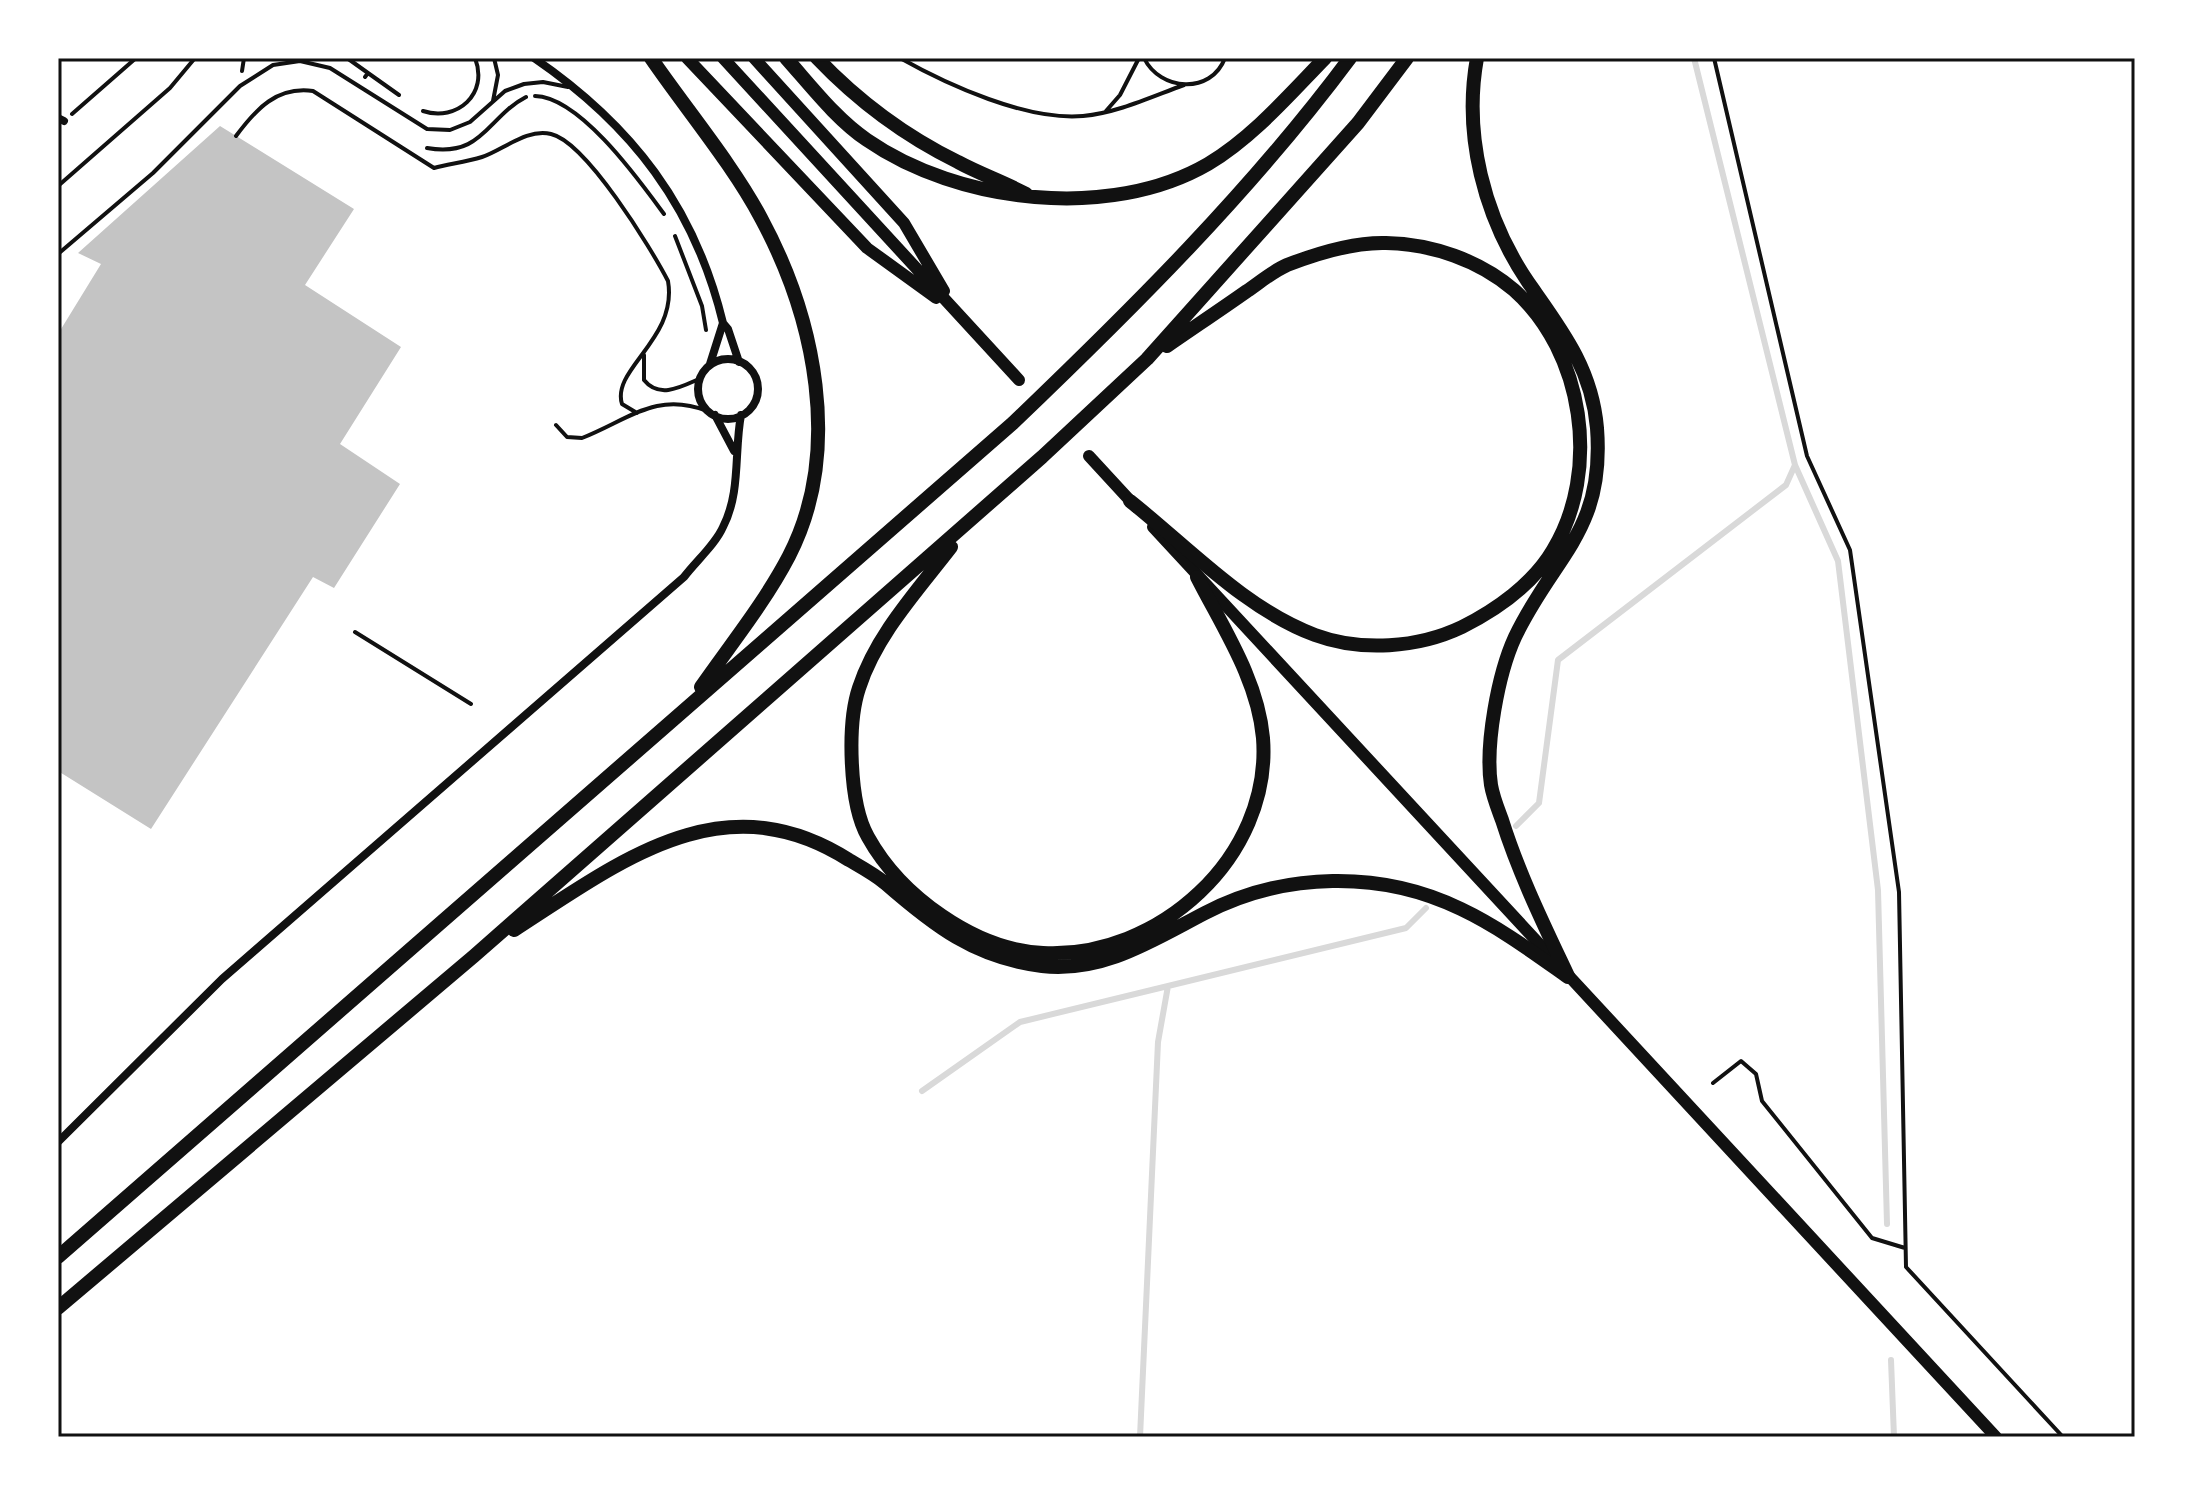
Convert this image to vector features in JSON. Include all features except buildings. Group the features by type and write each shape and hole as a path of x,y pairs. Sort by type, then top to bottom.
{"highway":[{"path":"651,58 761,217 788,276 806,329 818,433 810,499 789,554 692,701"},
{"path":"786,58 846,123 893,155 967,188 997,195 1103,197 1185,176 1211,162 1265,120 1325,58"},
{"path":"817,58 864,102 910,135 961,164 1027,194"},
{"path":"58,1257 1013,423 1254,176 1350,58"},
{"path":"58,1308 474,956 1042,457 1147,359 1358,123 1407,58"},
{"path":"1477,58 1471,94 1474,152 1498,226 1527,280 1573,345 1591,387 1597,427 1598,468 1591,505 1570,552 1514,638 1494,711 1491,785 1515,862 1568,977"},
{"path":"1130,501 1262,608 1316,635 1355,644 1398,645 1444,636 1487,615 1521,587 1553,552 1573,508 1579,473 1580,433 1575,391 1557,348 1541,321 1515,290 1480,266 1436,249 1385,242 1340,248 1283,267 1147,359"},
{"path":"970,522 888,631 859,687 851,729 854,778 866,834 884,863 922,900 958,926 996,942 1041,953 1101,947 1127,940 1166,920 1202,893 1230,858 1250,817 1262,774 1263,737 1254,696 1242,663 1197,577"},
{"path":"474,956 623,859 677,835 734,826 777,829 824,844 882,880 943,932 1008,959 1044,966 1095,963 1145,948 1207,912 1255,892 1305,881 1360,880 1409,890 1460,908 1568,977"}],"main road":[{"path":"687,58 867,248 958,314"},
{"path":"723,58 1019,380"},
{"path":"754,58 904,223 958,314"},
{"path":"1089,456 1197,577 1381,771 1996,1437"}],"street":[{"path":"534,58 579,88 634,144 674,197 711,274 723,323 739,362"},
{"path":"723,323 709,365 699,379 699,396 734,451"},
{"path":"709,365 725,359 739,362 752,372 757,391 749,409 741,415 731,418 711,413"},
{"path":"58,1142 222,979 684,577 723,528 736,487 734,451 741,415"}],"lane":[{"path":"492,103 498,75 494,58"},
{"path":"900,58 957,89 1016,107 1079,117 1104,113 1213,75 1225,58"},
{"path":"1104,113 1120,95 1142,58 1158,76 1184,85"},
{"path":"58,254 153,173 240,86 273,65 300,61 330,68 427,129 450,130 460,126 505,91 524,84 543,82 579,88"},
{"path":"236,136 253,113 275,96 295,89 313,91 434,168 482,157 527,135 551,134 574,148 602,180 668,281 672,300 668,313 620,392 624,406 637,413"},
{"path":"645,353 642,373 649,386 666,391 699,379"},
{"path":"556,425 567,437 582,438 637,413 674,402 711,413"}],"path":[{"path":"61,120 136,58"},
{"path":"58,186 170,88 195,58"},
{"path":"242,64 252,58"},
{"path":"347,58 403,99"},
{"path":"415,107 439,115 452,114 465,105 478,86 475,58"},
{"path":"1714,58 1807,456 1850,550 1899,892 1906,1267 2063,1437"},
{"path":"358,86 368,73"},
{"path":"423,147 455,150 475,141 492,129 508,106 529,96 543,96 573,112 631,168 670,223 702,306 707,340"},
{"path":"355,632 471,704"},
{"path":"1713,1083 1741,1061 1756,1074 1762,1101 1872,1238 1905,1248"}],"waterway":[{"path":"1516,826 1539,803 1558,660 1786,485 1795,465 1694,58"},
{"path":"1795,465 1838,561 1878,890 1887,1224"},
{"path":"1140,1437 1158,1042 1168,986 1406,928 1426,908"},
{"path":"922,1091 1020,1022 1168,986"},
{"path":"1891,1360 1894,1437"}]}
